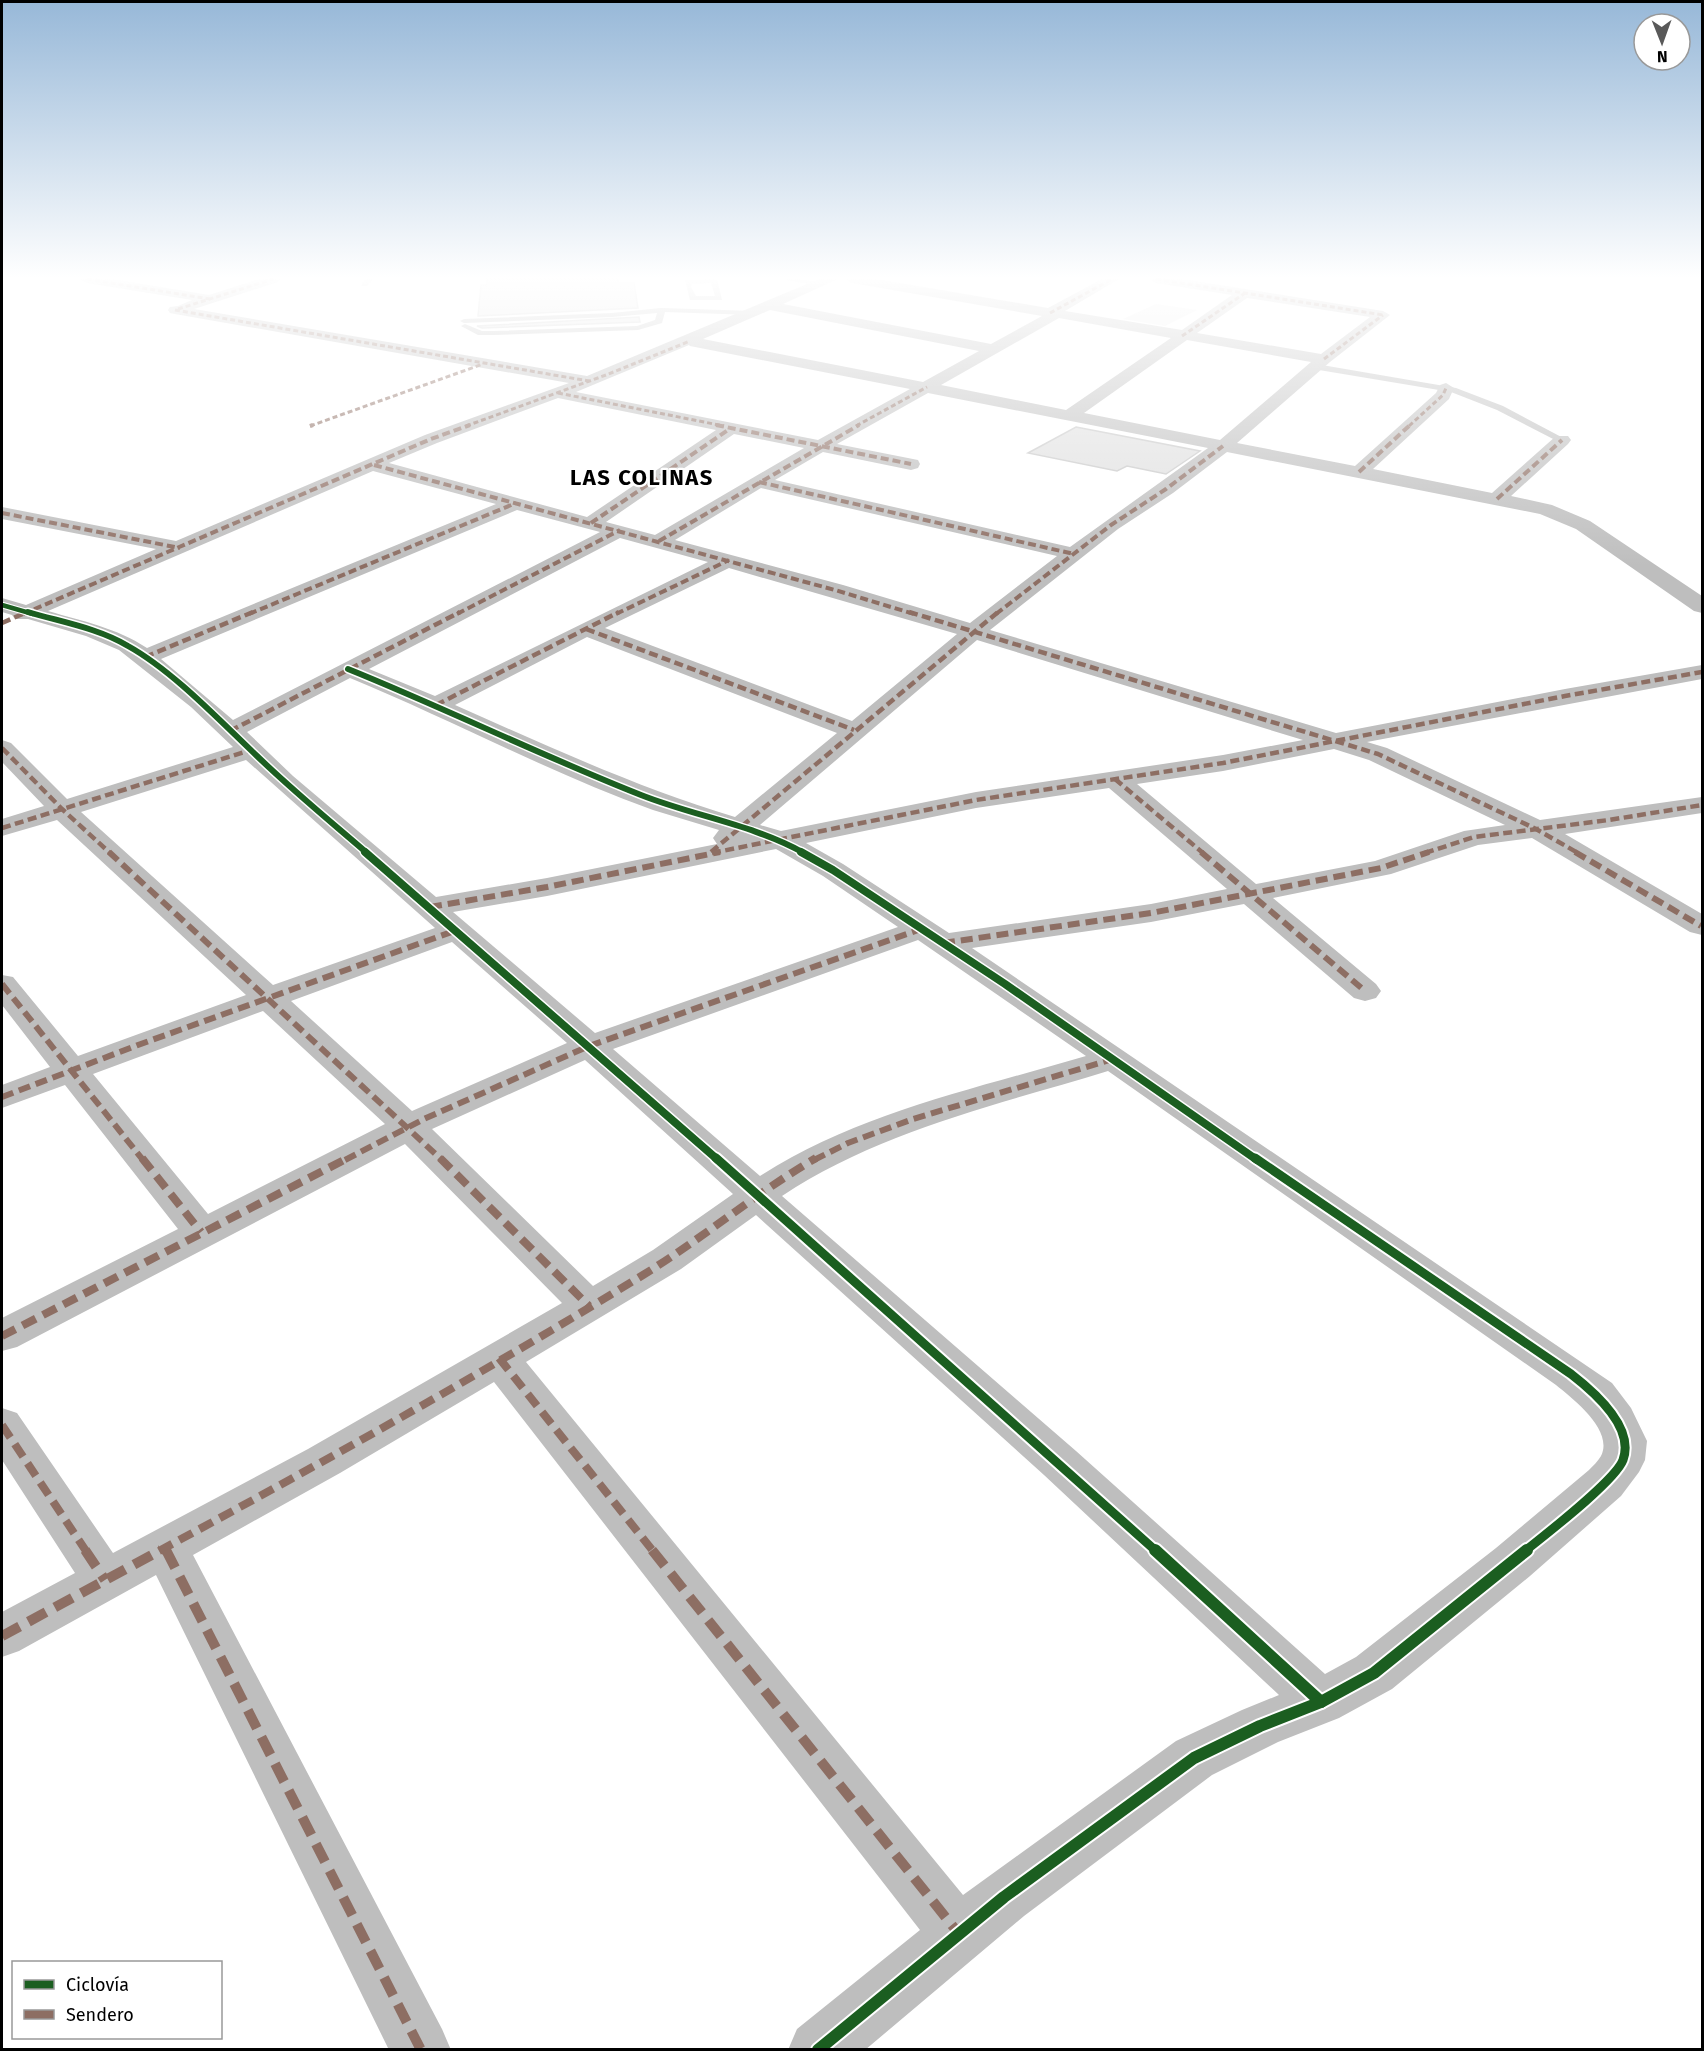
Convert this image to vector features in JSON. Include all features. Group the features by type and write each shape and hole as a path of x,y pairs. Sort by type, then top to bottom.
{"street":[{"path":"553,375 590,381"},
{"path":"10,613 180,548 431,439 605,375"},
{"path":"865,375 1545,509 1582,525 1702,606"},
{"path":"659,541 949,375"},
{"path":"1070,415 1127,375"},
{"path":"710,853 973,632 1074,554 1223,446 1306,375"},
{"path":"1359,472 1443,395 1446,388"},
{"path":"556,393 911,464"},
{"path":"591,523 731,428"},
{"path":"1497,499 1562,440"},
{"path":"374,465 836,590 1338,741 1407,767 1536,829 1701,926"},
{"path":"759,482 1074,554"},
{"path":"145,657 516,503"},
{"path":"2,513 180,548"},
{"path":"2,828 62,809 241,741 348,669 620,531"},
{"path":"436,705 729,560"},
{"path":"10,613 94,631 127,645 145,657 284,782 457,930 1051,1455 1321,1702"},
{"path":"586,629 854,730"},
{"path":"348,669 436,705 592,776 663,804 780,840 833,870 1113,1059 1571,1374 1597,1394 1617,1420 1625,1441 1623,1460 1605,1483 1513,1562 1374,1673 1321,1702 1260,1726 1194,1758 1004,1897 818,2049"},
{"path":"430,908 547,887 976,800 1223,763 1565,696 1702,672"},
{"path":"2,748 62,809 409,1127 589,1306"},
{"path":"1115,779 1365,991"},
{"path":"2,1336 409,1127 589,1046 932,936 1151,913 1381,868 1474,837 1609,820 1702,805"},
{"path":"2,1097 457,930"},
{"path":"2,984 201,1232"},
{"path":"2,1636 325,1460 666,1262 778,1180 847,1144 909,1122 1113,1059"},
{"path":"499,1358 959,1934"},
{"path":"2,1425 105,1580"},
{"path":"165,1547 421,2049"}],"lane":[{"path":"1379,375 1446,388 1500,408 1562,440"}],"building":[{"path":"1076,427 1200,451 1166,474 1127,466 1117,471 1028,453"}],"marked path":[{"path":"310,426 453,375"},
{"path":"552,375 589,381"},
{"path":"2,623 431,439 607,375"},
{"path":"659,541 797,459 927,387"},
{"path":"1359,472 1443,395 1446,388"},
{"path":"558,393 911,464"},
{"path":"591,523 731,428"},
{"path":"1497,499 1562,440"},
{"path":"711,852 973,632 1111,525 1166,489 1223,446"},
{"path":"374,465 835,590 1378,754 1536,829 1701,926"},
{"path":"759,482 1074,554"},
{"path":"145,657 516,503"},
{"path":"2,513 180,548"},
{"path":"230,731 620,530"},
{"path":"436,705 729,560"},
{"path":"586,629 854,730"},
{"path":"430,907 547,887 976,800 1223,763 1565,696 1702,672"},
{"path":"2,748 62,809 409,1127 589,1306"},
{"path":"2,828 251,750"},
{"path":"1115,779 1365,991"},
{"path":"943,943 1151,913 1381,868 1474,837 1609,820 1702,805"},
{"path":"2,1336 424,1119 589,1046 921,929"},
{"path":"2,1097 138,1045 457,930"},
{"path":"2,984 201,1232"},
{"path":"2,1636 324,1461 641,1276 767,1188 820,1156 913,1119 1113,1059"},
{"path":"499,1358 959,1934"},
{"path":"2,1425 105,1580"},
{"path":"165,1547 421,2050"}],"cycle path":[{"path":"2,605 94,631 127,645 200,702 284,782 542,1004 1060,1463 1321,1702"},
{"path":"348,669 420,698 592,776 663,804 780,840 833,870 1005,984 1571,1374 1597,1394 1616,1420 1625,1441 1623,1460 1605,1483 1513,1562 1374,1673 1321,1702 1260,1726 1194,1758 1004,1897 818,2050"}],"district":[{"name":"LAS COLINAS","path":"642,477"}]}
